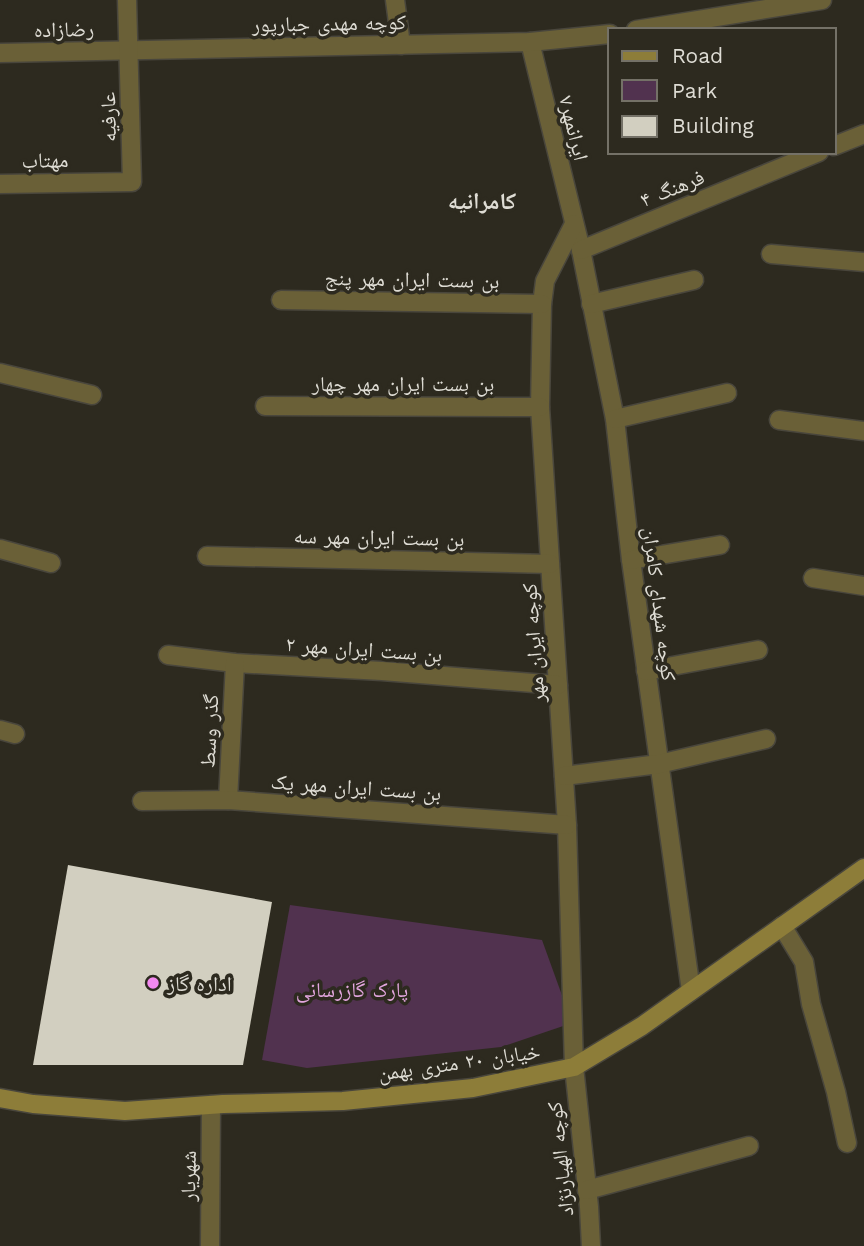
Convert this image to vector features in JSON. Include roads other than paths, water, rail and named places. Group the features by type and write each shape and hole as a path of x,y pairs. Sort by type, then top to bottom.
{"street":[{"name":"عارفیه","path":"127,0 132,182"},
{"path":"396,0 401,45"},
{"path":"647,28 796,1 822,0"},
{"name":"کوچه مهدی جبارپور","path":"129,50 530,42 608,34"},
{"name":"ایرانمهر۷","path":"530,42 575,225"},
{"name":"رضازاده","path":"0,53 129,50"},
{"path":"836,145 864,134"},
{"name":"فرهنگ ۴","path":"581,250 814,154"},
{"name":"مهتاب","path":"0,184 132,182"},
{"name":"کوچه شهدای کامران","path":"575,225 615,419 631,560 691,992"},
{"name":"کوچه ایران مهر","path":"574,1067 567,825 540,407 545,281 575,225"},
{"path":"771,254 864,261"},
{"path":"591,303 694,280"},
{"name":"بن بست ایران مهر پنج","path":"281,300 542,304"},
{"path":"0,373 92,395"},
{"path":"615,419 727,393"},
{"name":"بن بست ایران مهر چهار","path":"265,405 540,407"},
{"path":"779,419 864,431"},
{"path":"631,560 720,545"},
{"path":"0,549 51,563"},
{"name":"بن بست ایران مهر سه","path":"207,556 551,564"},
{"path":"813,578 864,586"},
{"path":"646,671 758,650"},
{"name":"۲ بن بست ایران مهر","path":"168,655 235,663 558,685"},
{"name":"گذر وسط","path":"228,800 235,663"},
{"path":"564,776 659,764 766,739"},
{"name":"بن بست ایران مهر یک","path":"142,801 228,800 567,825"},
{"name":"خیابان ۲۰ متری بهمن","path":"0,1098 33,1104 125,1111 342,1101 473,1088 574,1067 642,1026 864,868"},
{"path":"782,926 804,962 811,1004 836,1092 847,1143"},
{"name":"کوچه الهیارنژاد","path":"574,1067 591,1246"},
{"name":"شهریار","path":"210,1246 211,1105"},
{"path":"587,1190 749,1146"}],"place":[{"name":"اداره گاز","path":"153,983"}],"district":[{"name":"کامرانیه","path":"482,201"}],"park label":[{"name":"پارک گازرسانی","path":"352,989"}]}
